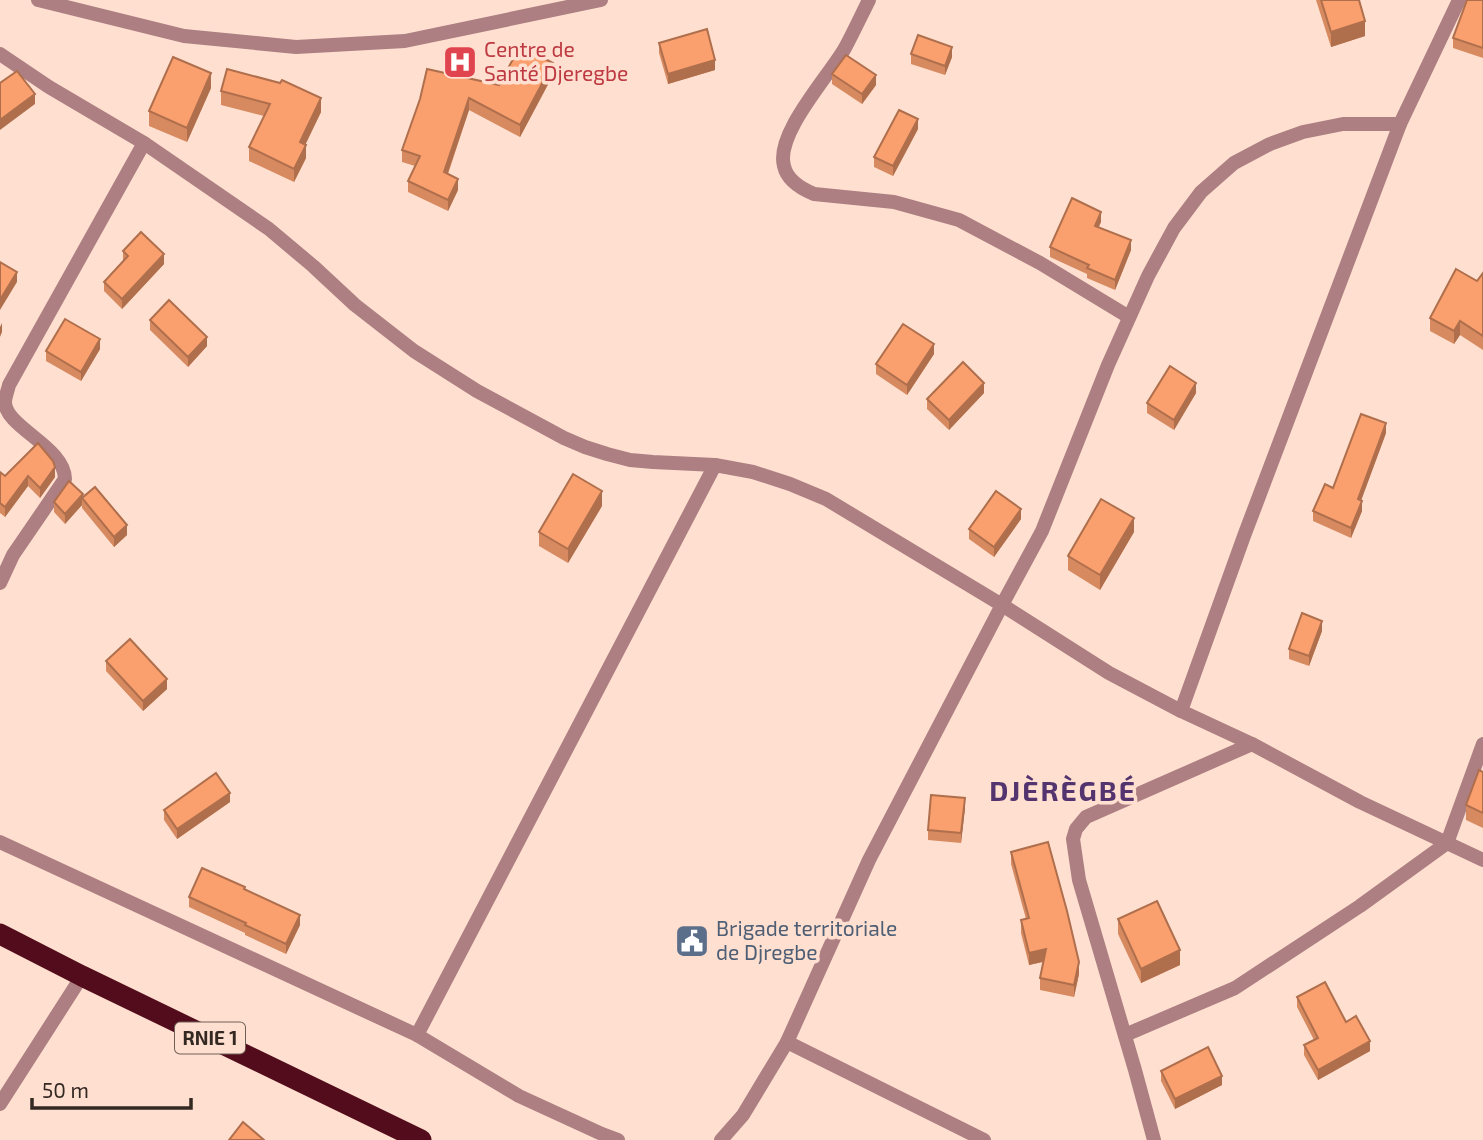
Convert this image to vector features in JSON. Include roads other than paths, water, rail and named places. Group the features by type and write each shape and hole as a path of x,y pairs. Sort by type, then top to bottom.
{"highway":[{"name":"RNIE 1","path":"0,934 422,1140"}],"street":[{"path":"38,0 85,5 184,36 296,47 405,41 601,0"},
{"path":"869,0 844,50 796,119 784,146 784,166 791,179 802,189 814,194 894,202 959,220 1040,263 1129,317"},
{"path":"1181,711 1244,536 1400,124 1459,0"},
{"path":"0,54 49,87 144,143 270,229 355,305 414,351 477,391 564,438 607,454 642,461 715,465 753,472 826,499 1109,673 1252,744 1360,802 1483,860"},
{"path":"721,1140 743,1115 787,1042 869,860 1042,531 1108,365 1147,276 1174,228 1201,192 1234,163 1270,144 1303,131 1343,124 1400,124"},
{"path":"0,583 13,555 65,479 65,471 59,460 10,415 5,403 9,385 144,143"},
{"path":"417,1035 715,465"},
{"path":"1154,1140 1079,880 1073,839 1076,829 1086,817 1252,744"},
{"path":"1125,1035 1235,988 1360,906 1447,843 1483,744"},
{"path":"0,842 417,1035 519,1096 618,1140"},
{"path":"0,1104 82,976"},
{"path":"787,1042 984,1140"}],"place":[{"name":"Centre de Santé Djeregbe","path":"460,62"},
{"name":"Brigade territoriale de Djregbe","path":"692,941"}],"district":[{"name":"DJÈRÈGBÉ","path":"1063,791"}]}
